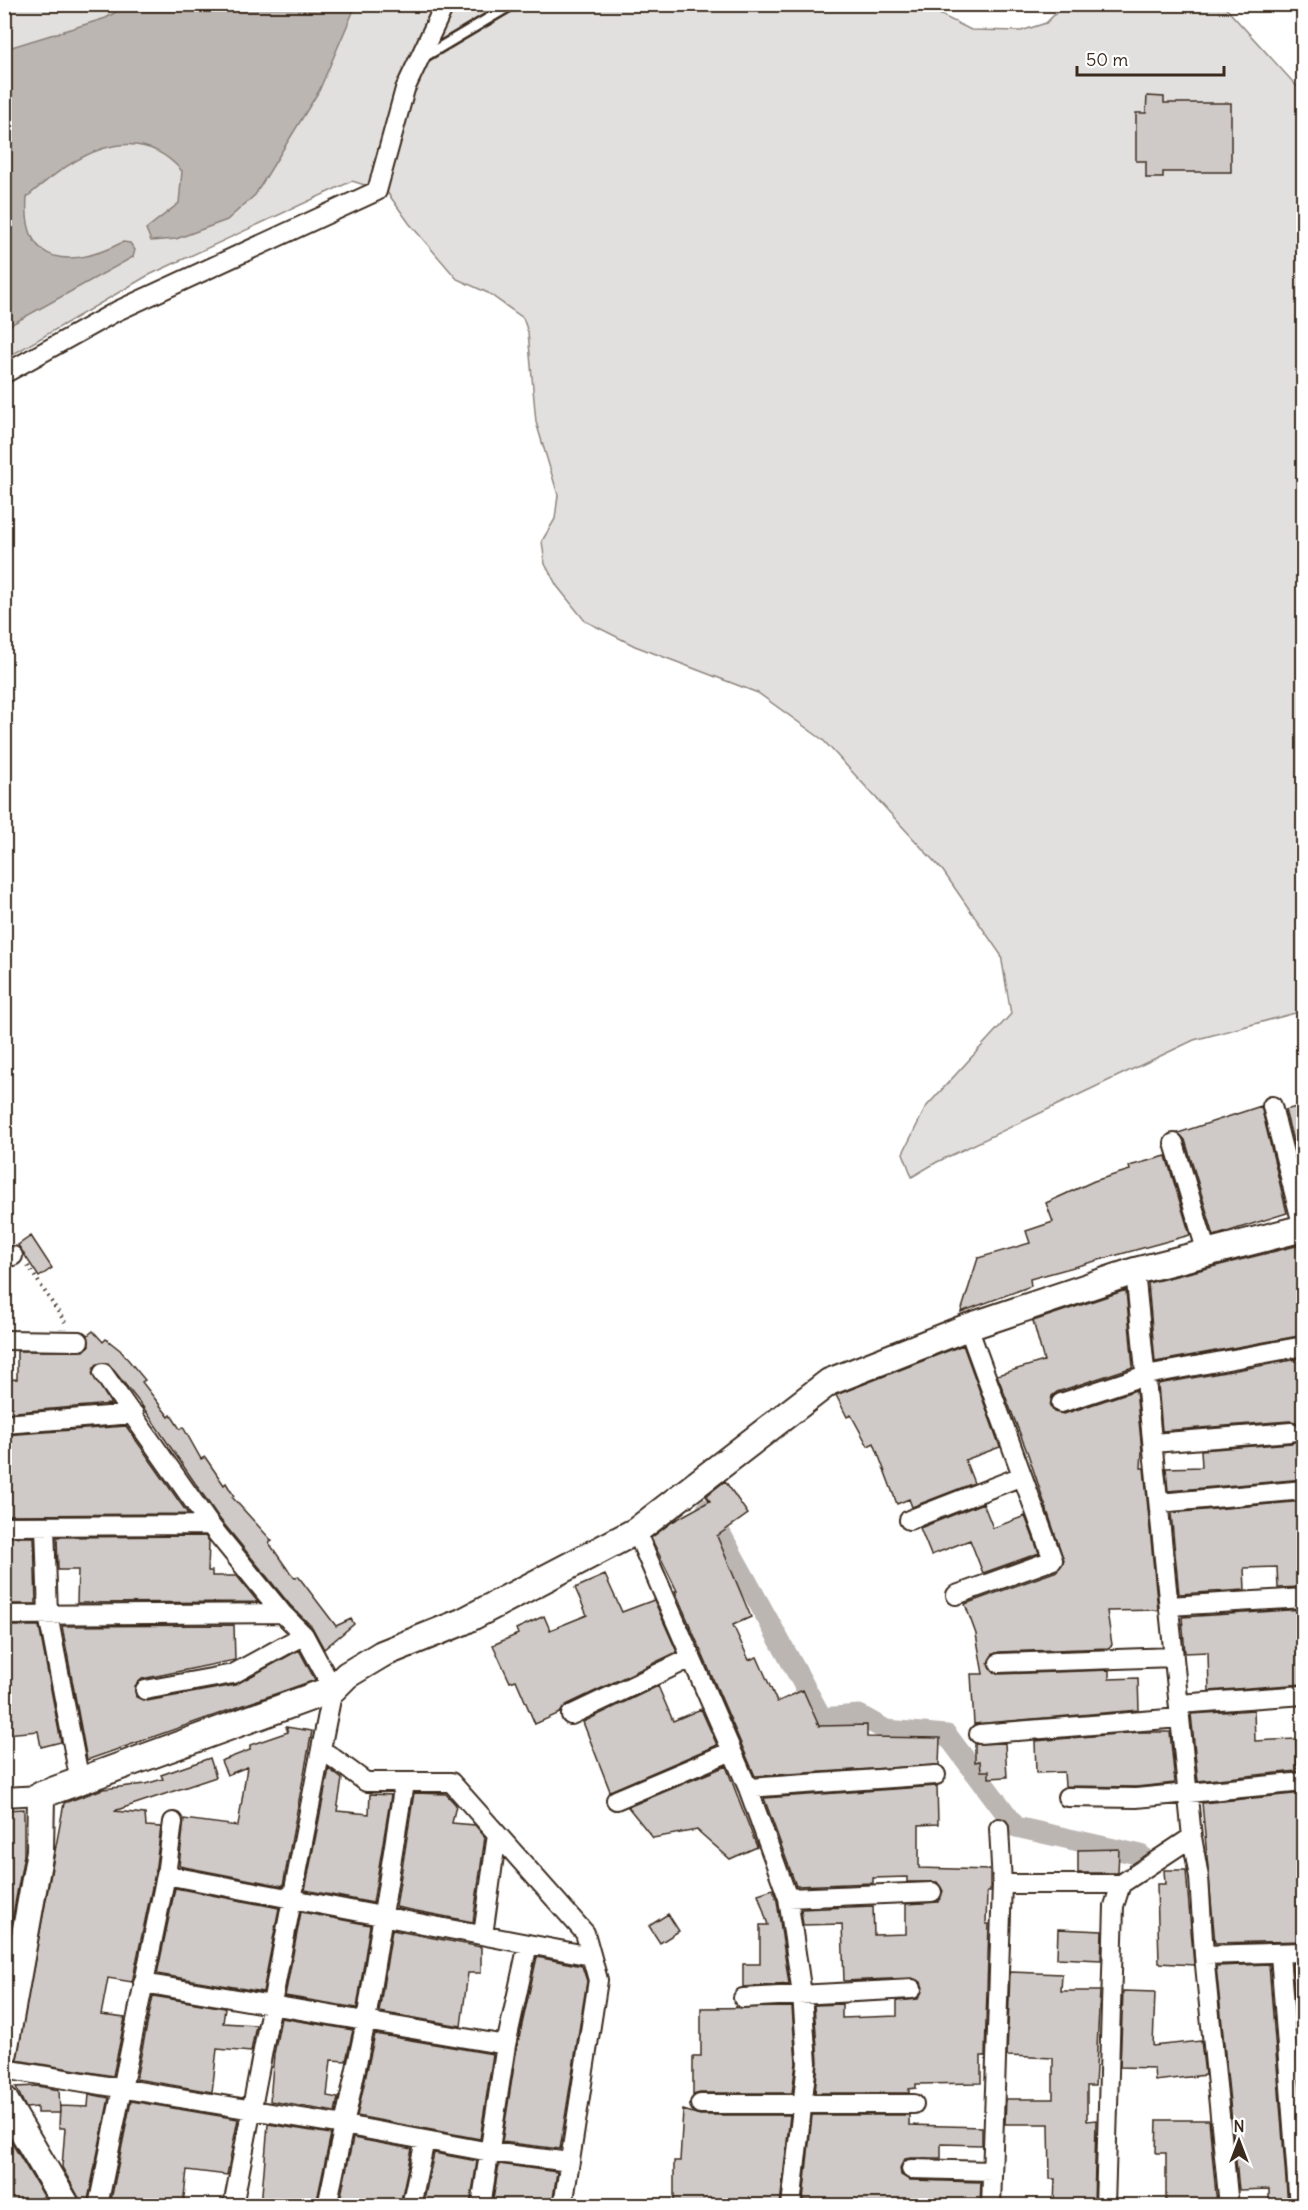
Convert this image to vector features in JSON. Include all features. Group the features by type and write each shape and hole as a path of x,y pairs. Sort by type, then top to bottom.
{"street":[{"path":"4,374 117,311 377,191 405,89 445,4"},
{"path":"4,1797 41,1795 333,1689 347,1675 382,1654 462,1623 636,1531 829,1382 968,1327 1136,1271 1303,1228 1272,1106"},
{"path":"1174,1143 1207,1253"},
{"path":"1136,1271 1192,1837 1199,1877 1204,1955 1229,2205"},
{"path":"956,1595 1053,1560 968,1327"},
{"path":"4,1340 79,1341"},
{"path":"1061,1403 1146,1376 1304,1346"},
{"path":"103,1372 210,1525 282,1613 303,1635 333,1689 233,2205"},
{"path":"4,1424 134,1414"},
{"path":"1153,1443 1291,1432"},
{"path":"909,1520 1022,1476"},
{"path":"1159,1503 1304,1490"},
{"path":"4,1526 210,1525"},
{"path":"45,1526 48,1615 80,1782"},
{"path":"636,1531 748,1788 788,1898 802,1994 807,2063 791,2205"},
{"path":"1169,1606 1304,1598"},
{"path":"4,1615 282,1613"},
{"path":"145,1690 233,1674 303,1635"},
{"path":"999,1663 1174,1657"},
{"path":"571,1715 692,1658"},
{"path":"979,1734 1304,1695"},
{"path":"321,1749 366,1782 451,1782 585,1933 598,1980 563,2205"},
{"path":"616,1800 732,1750"},
{"path":"748,1788 936,1775"},
{"path":"1067,1797 1136,1798 1304,1782"},
{"path":"327,2205 366,2021 404,1783"},
{"path":"4,2052 40,1851 41,1795"},
{"path":"98,2205 166,1875 173,1822"},
{"path":"991,2205 1002,1884 999,1828"},
{"path":"483,1935 496,1834"},
{"path":"1002,1884 1121,1884 1192,1837"},
{"path":"166,1875 591,1956"},
{"path":"1105,2205 1114,1906 1121,1884"},
{"path":"788,1898 932,1892"},
{"path":"481,2205 506,2045 528,1944"},
{"path":"1204,1955 1304,1952"},
{"path":"1280,1954 1299,2205"},
{"path":"143,1983 506,2045"},
{"path":"743,1998 912,1989"},
{"path":"4,2069 344,2125 490,2152 570,2162"},
{"path":"4,2099 67,2205"},
{"path":"700,2104 914,2104"},
{"path":"411,2205 425,2140"},
{"path":"911,2169 992,2171"}],"lane":[{"path":"419,60 513,4"}],"path":[{"path":"40,1287 79,1341"}],"shaded area":[{"path":"929,4 941,15 971,30 1021,31 1046,23 1064,5 1223,5 1303,93 1303,1011 1194,1040 937,1162 912,1177 903,1153 926,1107 1011,1014 1001,955 943,871 823,740 758,693 635,646 585,621 557,586 545,564 542,541 555,519 558,495 536,422 528,332 523,318 488,293 457,279 409,223 387,192 352,181 147,276 5,359 5,5"},
{"path":"127,5 356,5 319,91 255,195 227,220 176,239 151,241 146,229 179,203 182,171 163,154 143,146 123,145 102,149 82,157 62,169 27,197 28,220 33,238 42,249 54,256 69,258 86,256 123,242 130,243 135,250 133,257 5,328 5,49 106,18"}],"building":[{"path":"1147,96 1164,97 1164,103 1231,103 1231,172 1163,172 1163,178 1146,178 1146,161 1136,161 1136,113 1146,113"},
{"path":"1304,1105 1304,1184 1285,1110"},
{"path":"1261,1106 1287,1213 1214,1236 1185,1140 1178,1133"},
{"path":"1166,1156 1190,1235 1030,1279 1031,1286 961,1312 978,1258 1030,1243 1026,1231 1053,1222 1046,1203 1094,1181 1130,1170 1129,1166"},
{"path":"31,1236 52,1268 39,1277 18,1245"},
{"path":"1304,1244 1304,1335 1155,1362 1148,1283"},
{"path":"1126,1290 1133,1367 1057,1392 1052,1396 1050,1406 1054,1412 1064,1414 1136,1390 1142,1451 1141,1468 1144,1468 1158,1610 1107,1611 1112,1645 1108,1648 999,1652 993,1654 988,1663 990,1669 999,1674 1109,1670 1109,1679 1138,1678 1139,1710 974,1724 971,1674 983,1674 976,1634 965,1604 1057,1571 1064,1561 1028,1454 997,1375 1044,1361 1033,1321"},
{"path":"93,1331 103,1342 106,1339 120,1350 145,1380 142,1382 169,1417 171,1415 180,1429 183,1427 201,1459 205,1457 224,1485 226,1483 234,1496 232,1497 272,1541 269,1543 288,1570 295,1578 298,1576 336,1626 351,1619 354,1624 324,1649 312,1627 290,1605 219,1518 143,1407 108,1363 97,1364 92,1373 111,1404 4,1413 4,1380 17,1379 17,1351 84,1351 89,1346 88,1335"},
{"path":"963,1345 1000,1447 965,1460 974,1483 912,1507 909,1499 897,1504 874,1443 868,1446 851,1415 847,1417 836,1395"},
{"path":"1304,1358 1304,1479 1168,1491 1166,1468 1202,1467 1201,1450 1292,1443 1301,1437 1302,1431 1296,1422 1290,1421 1162,1431 1158,1384"},
{"path":"126,1426 188,1514 4,1515 4,1435"},
{"path":"725,1481 748,1514 717,1536 751,1617 733,1625 749,1660 757,1657 777,1702 803,1690 819,1726 867,1725 867,1737 940,1738 939,1765 755,1776 675,1591 677,1591 651,1538 672,1522 710,1501 706,1496"},
{"path":"1304,1501 1304,1587 1278,1588 1277,1567 1244,1568 1245,1590 1179,1594 1171,1513"},
{"path":"983,1503 993,1528 1025,1516 1039,1553 983,1573 970,1540 931,1555 920,1528"},
{"path":"205,1536 209,1541 208,1571 212,1571 212,1576 237,1576 258,1602 77,1603 78,1570 58,1570 57,1537"},
{"path":"4,1537 34,1537 36,1604 4,1604"},
{"path":"605,1575 622,1612 654,1600 677,1652 566,1705 560,1713 535,1724 516,1680 510,1682 493,1645 518,1634 516,1629 544,1616 550,1630 587,1615 575,1588"},
{"path":"1304,1609 1304,1684 1209,1691 1208,1652 1185,1653 1182,1617"},
{"path":"234,1625 235,1660 142,1679 135,1686 136,1697 147,1701 235,1685 299,1650 315,1680 87,1760 62,1626"},
{"path":"4,1626 39,1626 61,1742 41,1747 38,1731 6,1734"},
{"path":"658,1686 673,1721 701,1709 717,1745 610,1791 583,1722"},
{"path":"1254,1710 1255,1741 1296,1739 1297,1771 1198,1781 1191,1714"},
{"path":"286,1727 312,1731 283,1886 179,1866 184,1819 238,1826 247,1767 227,1775 221,1761 250,1750 250,1745 288,1732"},
{"path":"1140,1732 1170,1732 1175,1783 1136,1787 1065,1786 1064,1772 1036,1773 1035,1741"},
{"path":"1005,1743 1007,1777 989,1778 989,1771 981,1771 980,1761 975,1762 975,1744"},
{"path":"210,1758 216,1777 114,1811 145,1814 146,1826 161,1827 155,1873 132,1982 108,1978 101,2015 125,2018 113,2076 16,2060 64,1803 103,1789 145,1784 163,1779 161,1775"},
{"path":"726,1766 757,1847 730,1859 697,1830 653,1838 628,1807"},
{"path":"329,1769 342,1779 337,1811 369,1814 370,1794 391,1795 373,1903 305,1890"},
{"path":"937,1786 938,1824 919,1825 919,1868 990,1870 986,1924 989,1924 985,2056 981,2056 981,2083 916,2084 916,2088 909,2089 909,2093 815,2093 818,2062 814,2005 842,2004 842,2018 897,2016 897,2001 918,1999 923,1988 921,1982 912,1978 844,1981 842,1924 803,1925 801,1909 873,1906 874,1935 906,1934 906,1904 938,1902 943,1891 937,1882 907,1882 907,1877 873,1878 873,1883 796,1886 764,1798"},
{"path":"414,1793 446,1794 456,1805 452,1823 475,1825 485,1837 473,1922 396,1907"},
{"path":"1304,1793 1304,1941 1215,1943 1202,1803"},
{"path":"24,1809 24,1855 4,1964 4,1810"},
{"path":"1119,1849 1118,1873 1078,1873 1078,1850"},
{"path":"1164,1870 1186,1870 1194,1965 1159,1963 1157,1884 1165,1884"},
{"path":"175,1888 279,1908 263,1992 157,1974"},
{"path":"773,1889 777,1901 789,1984 743,1987 743,1964 760,1964 760,1925 768,1925 758,1894"},
{"path":"301,1912 370,1925 357,2008 285,1996"},
{"path":"668,1914 679,1931 660,1943 649,1926"},
{"path":"1058,1929 1102,1931 1101,1960 1057,1958"},
{"path":"392,1930 481,1947 481,1973 468,1973 461,2026 379,2012"},
{"path":"537,1957 582,1966 587,1981 560,2149 502,2142 517,2047"},
{"path":"1304,1963 1304,2111 1303,2111 1292,1964"},
{"path":"1269,1964 1288,2205 1269,2205 1269,2189 1239,2190 1216,1966"},
{"path":"1010,1972 1062,1974 1061,1991 1100,1991 1095,2086 1087,2086 1087,2121 1096,2120 1094,2205 1054,2205 1055,2179 1050,2179 1049,2124 1005,2124 1006,2099 1053,2099 1053,2058 1007,2056"},
{"path":"1123,1991 1155,1992 1153,2046 1201,2041 1205,2075 1155,2081 1154,2068 1120,2067"},
{"path":"153,1996 225,2008 223,2023 256,2025 251,2052 217,2049 212,2092 136,2079"},
{"path":"792,2007 796,2063 792,2093 700,2093 693,2095 693,2056 701,2056 701,2008"},
{"path":"281,2018 353,2030 346,2061 331,2060 327,2096 338,2098 335,2112 270,2101 274,2054"},
{"path":"375,2034 493,2054 480,2139 357,2116"},
{"path":"37,2086 59,2090 60,2113 37,2113 37,2107 26,2108 16,2087"},
{"path":"89,2094 109,2098 87,2205 83,2205 62,2167 65,2128 59,2128 60,2106 88,2107"},
{"path":"131,2101 238,2119 227,2175 187,2170 183,2205 110,2205"},
{"path":"683,2110 700,2115 790,2115 780,2205 674,2205 674,2161 680,2161"},
{"path":"812,2115 909,2115 909,2125 982,2127 982,2145 941,2144 941,2158 905,2159 900,2168 901,2175 910,2180 981,2182 980,2205 845,2205 845,2202 803,2200"},
{"path":"1157,2120 1209,2120 1217,2205 1166,2205 1166,2153 1156,2153"},
{"path":"268,2124 331,2134 316,2205 261,2205"},
{"path":"4,2130 44,2196 33,2205 10,2205 4,2199"},
{"path":"353,2138 412,2149 400,2205 339,2205"},
{"path":"434,2153 477,2161 470,2205 423,2205"},
{"path":"499,2164 557,2172 552,2205 492,2205"}],"waterway":[{"path":"707,1509 822,1718 859,1715 886,1730 947,1735 1016,1827 1141,1855"}]}
